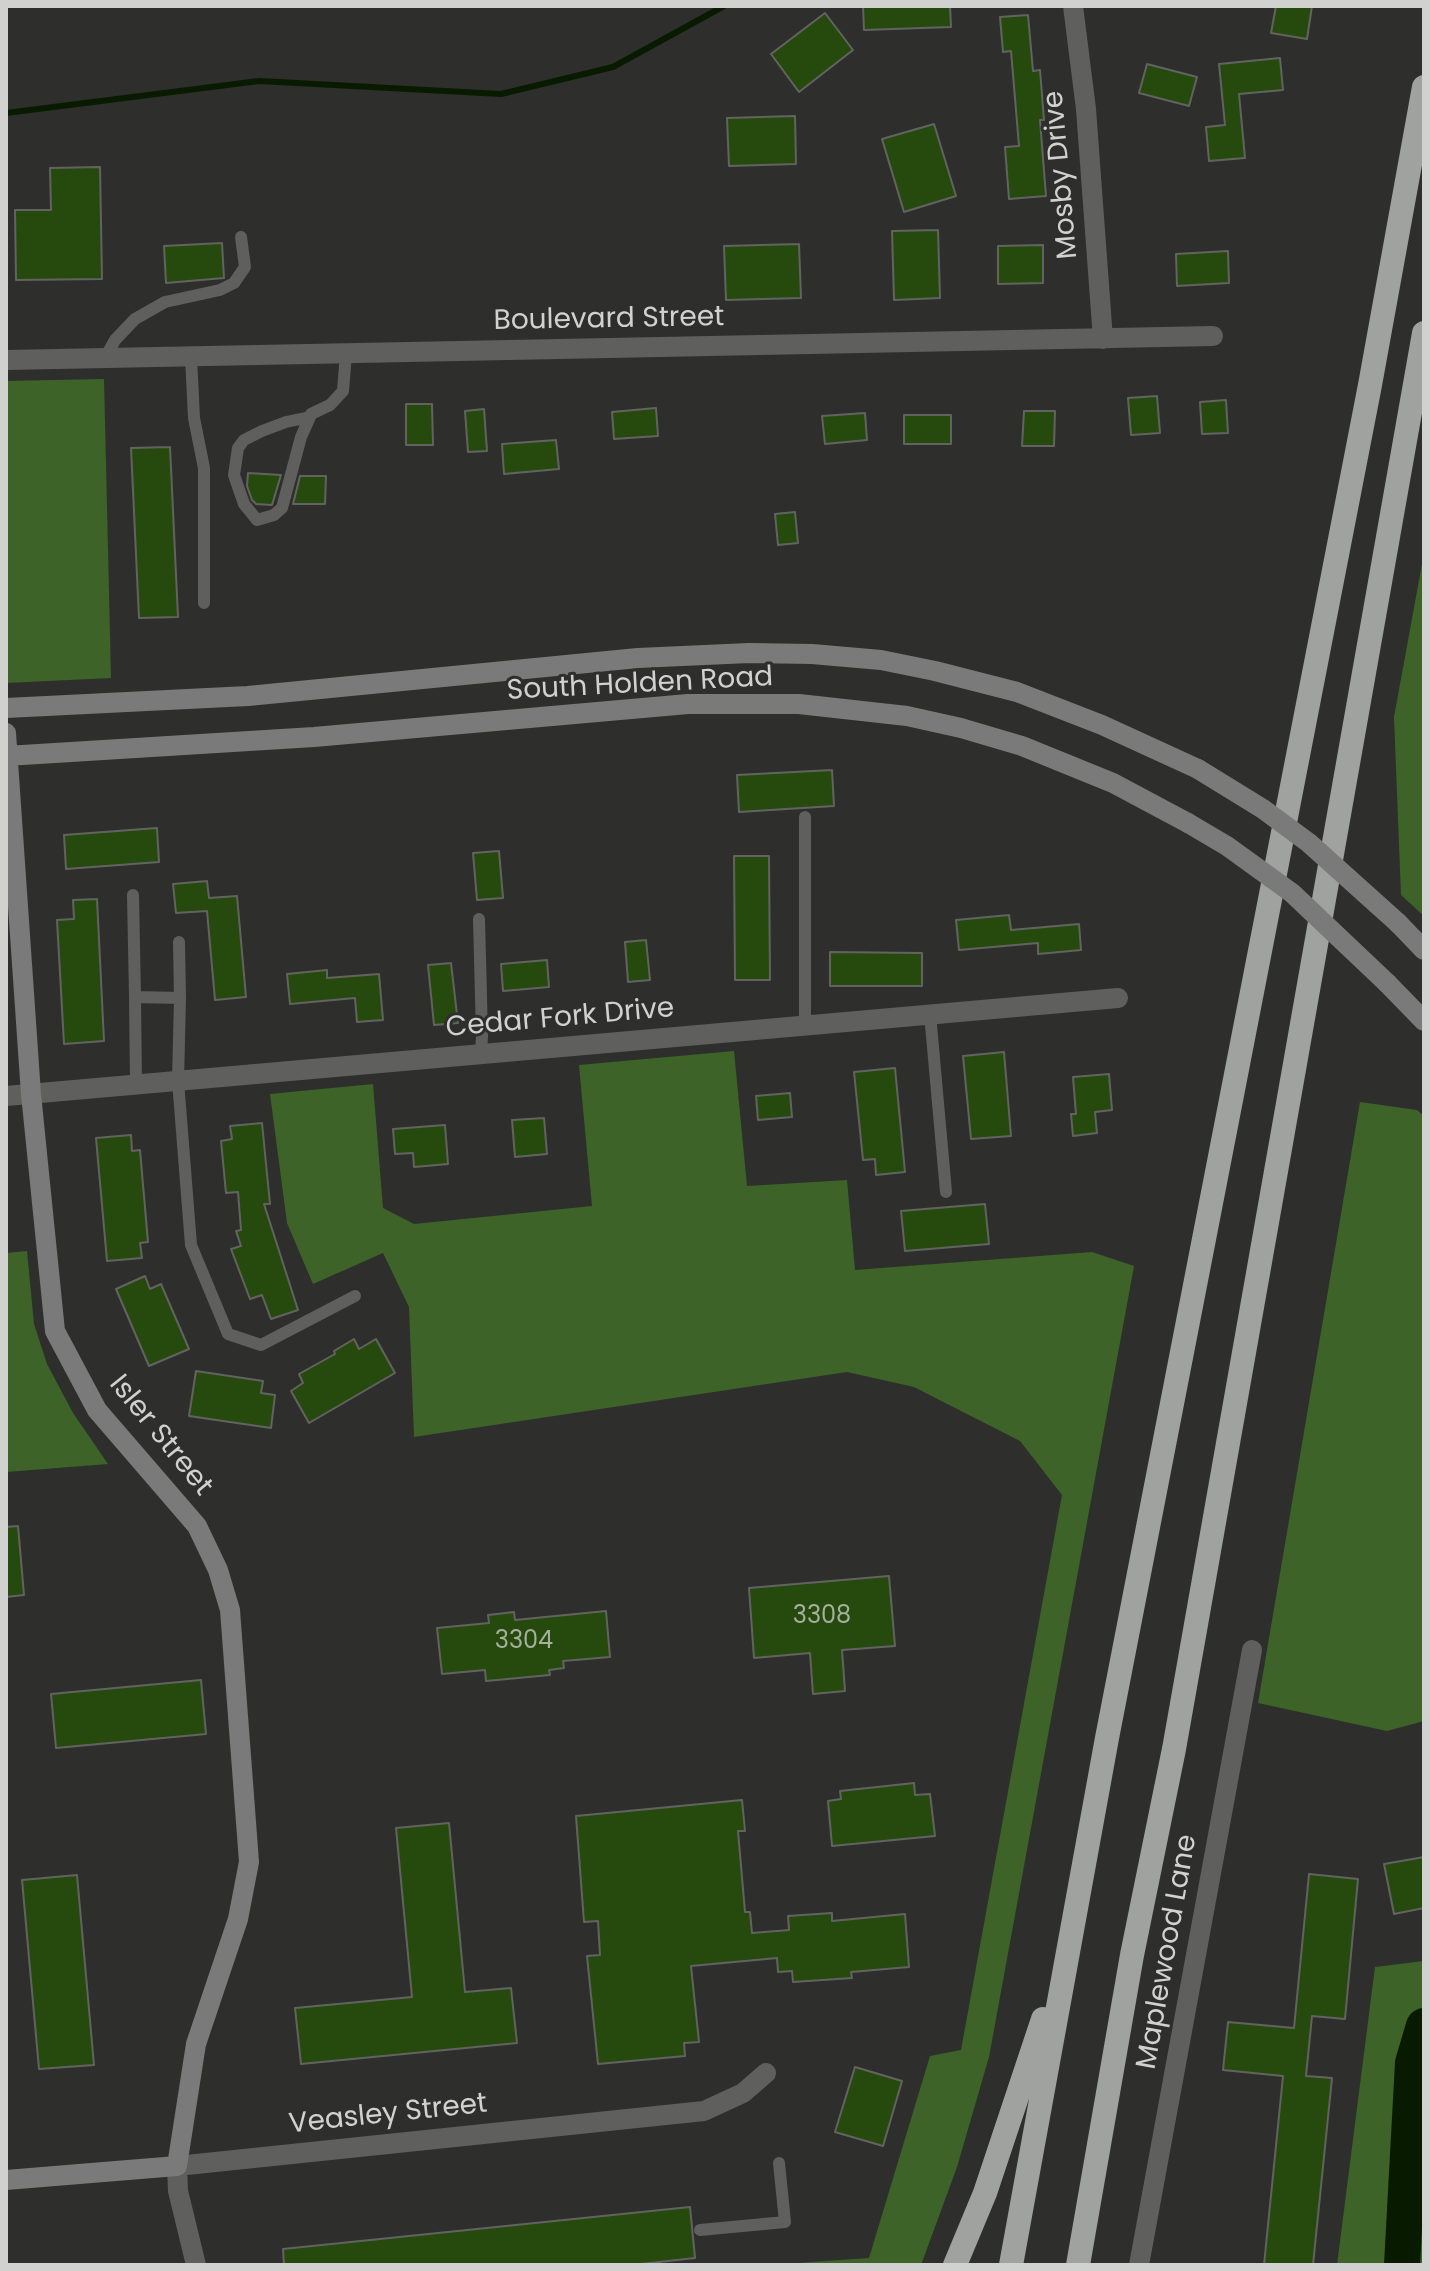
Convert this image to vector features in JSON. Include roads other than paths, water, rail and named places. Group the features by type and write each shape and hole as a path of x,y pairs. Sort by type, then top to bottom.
{"highway":[{"path":"1011,2265 1071,1937 1370,385 1424,87"},
{"path":"1078,2265 1132,1955 1174,1749 1424,333"},
{"path":"955,2265 985,2193 1071,1937"},
{"path":"1095,2265 1132,1955"}],"main road":[{"name":"South Holden Road","path":"6,708 248,696 638,658 749,653 881,660 1017,692 1102,725 1198,769 1263,809 1309,843 1424,950"},
{"name":"South Holden Road","path":"7,756 314,737 688,704 799,704 907,716 1022,746 1113,783 1188,823 1237,853 1292,893 1424,1021"},
{"name":"Isler Street","path":"6,733 31,1094 55,1331 97,1410 197,1526 218,1570 230,1610 249,1862 238,1919 196,2044 177,2166"},
{"name":"Veasley Street","path":"6,2180 177,2166"}],"street":[{"name":"Mosby Drive","path":"1073,6 1086,109 1103,339"},
{"name":"Boulevard Street","path":"6,360 1213,336"},
{"name":"Cedar Fork Drive","path":"6,1096 1118,998"},
{"name":"Maplewood Lane","path":"1139,2265 1252,1650"},
{"name":"Veasley Street","path":"177,2166 704,2111 743,2093 766,2073"},
{"path":"177,2166 178,2191 196,2265"}],"lane":[{"path":"105,358 115,340 145,313 165,302 220,290 234,283 245,267 246,256 241,237"},
{"path":"310,417 262,431 244,440 238,448 234,475 244,504 257,520 274,515 282,508 301,437 310,417 311,414 330,405 343,391 346,353"},
{"path":"191,357 194,418 204,468 204,603"},
{"path":"805,817 805,1025"},
{"path":"133,895 136,1084"},
{"path":"479,919 481,1054"},
{"path":"179,942 178,1081 191,1245 228,1334 261,1345 355,1296"},
{"path":"135,997 180,998"},
{"path":"930,1014 946,1192"},
{"path":"700,2230 785,2222 779,2163"}],"waterway":[{"path":"6,113 259,81 501,94 613,67 724,6"},
{"path":"1402,2265 1413,2063 1424,2026"}]}
